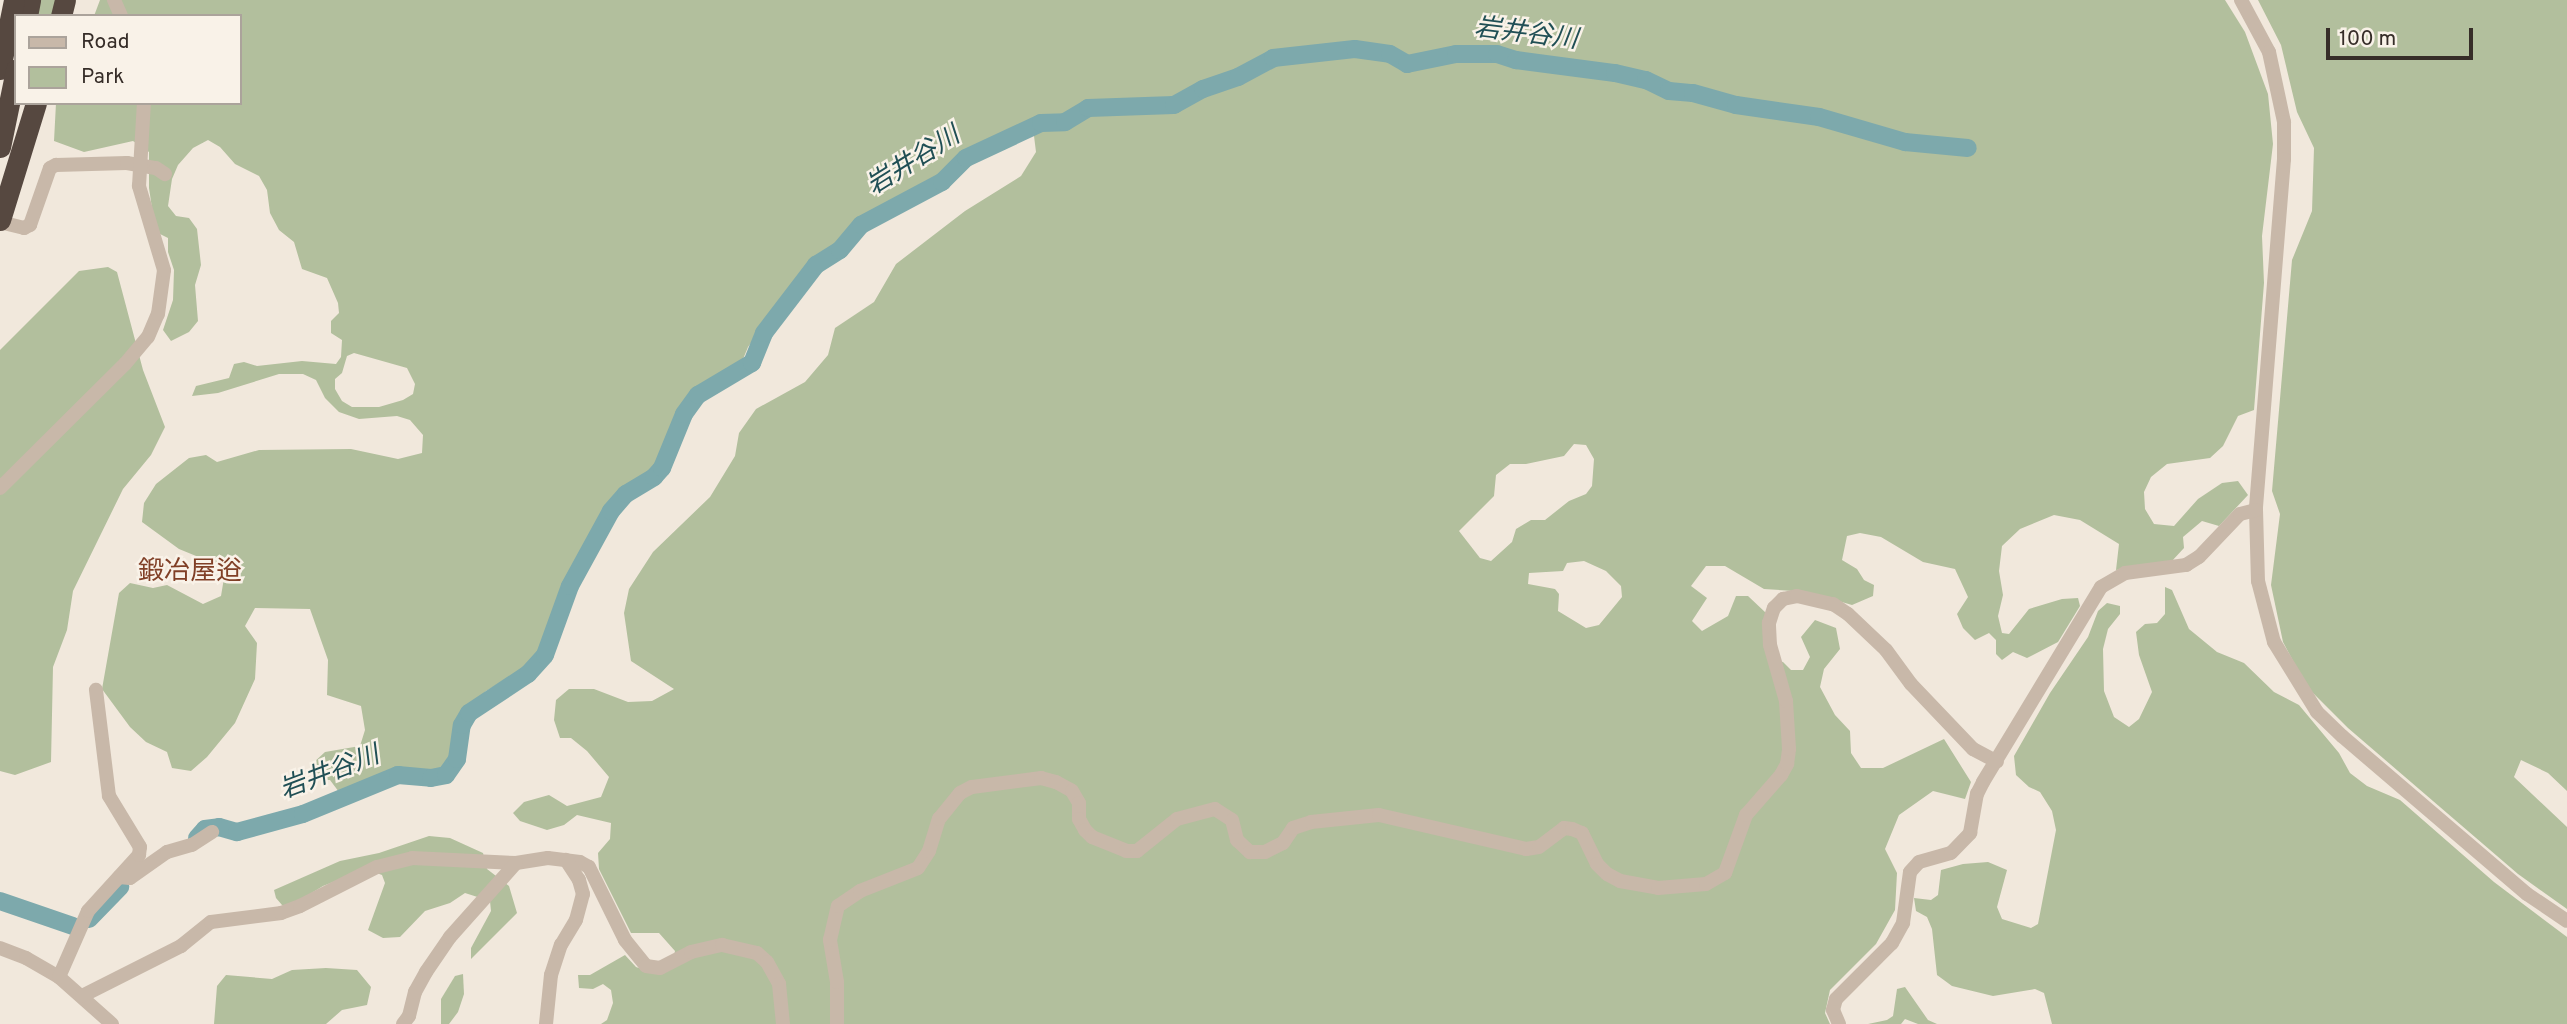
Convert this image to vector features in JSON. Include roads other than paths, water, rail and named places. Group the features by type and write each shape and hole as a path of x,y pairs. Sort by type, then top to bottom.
{"highway":[{"path":"0,69 14,0"},
{"path":"0,147 14,79"},
{"path":"0,221 35,105"}],"street":[{"path":"2241,0 2269,52 2284,122 2284,159 2256,510 2256,560 2265,613 2274,642 2317,712 2506,877 2567,921"},
{"path":"0,488 125,364 148,337 158,314 164,270 139,186 144,105"},
{"path":"0,221 24,228 30,225 50,167 92,162 139,165 156,168 165,174"},
{"path":"1839,1024 1833,1010 1836,999 1892,943 1903,923 1910,872 1919,862 1951,853 1970,833 1977,794 2064,643 2101,587 2125,573 2186,565 2199,557 2240,514 2256,510"},
{"path":"838,1024 837,982 831,940 838,906 860,891 918,868 929,850 944,812 960,793 972,788 1041,778 1056,782 1072,791 1079,803 1079,819 1084,830 1126,851 1138,851 1177,819 1215,809 1232,820 1237,840 1250,852 1265,852 1283,844 1293,828 1311,822 1379,816 1526,849 1539,846 1564,828 1572,829 1582,833 1597,864 1620,881 1658,888 1706,884 1725,873 1746,815 1782,775 1787,764 1789,750 1786,701 1770,645 1769,623 1773,608 1783,599 1797,596 1833,604 1848,614 1886,650 1911,684 1973,748 1997,762"},
{"path":"59,976 88,911 139,855 140,847 109,796 96,690"},
{"path":"119,877 131,878 167,852 192,845 212,832"},
{"path":"82,996 181,946 211,922 223,918 265,916 300,906 377,867 412,858 516,863 548,858 589,867 625,940 646,966 660,968 706,947 722,946 757,953 767,962 779,984 783,1024"},
{"path":"546,1024 551,975 561,945 576,920 583,894 579,880 566,860"},
{"path":"402,1024 409,1016 415,992 426,972 450,937 516,863"},
{"path":"0,948 26,958 59,976 112,1024"}],"waterway":[{"name":"岩井谷川","path":"197,838 205,829 219,827 237,832 303,814 398,775 431,778 446,775 457,759 462,725 469,713 528,674 545,655 570,586 611,511 626,494 654,477 662,468 684,414 698,395 752,363 764,333 816,265 840,250 861,225 942,182 966,158 1041,123 1065,122 1088,108 1174,105 1203,89 1238,77 1273,58 1355,49 1390,54 1407,64 1456,54 1497,54 1516,60 1615,73 1646,80 1669,91 1693,93 1736,105 1819,117 1905,142 1968,148"},
{"name":"岩井谷川","path":"89,919 120,887"},
{"name":"岩井谷川","path":"0,901 73,926"}],"district":[{"name":"鍛冶屋逧","path":"190,573"}]}
